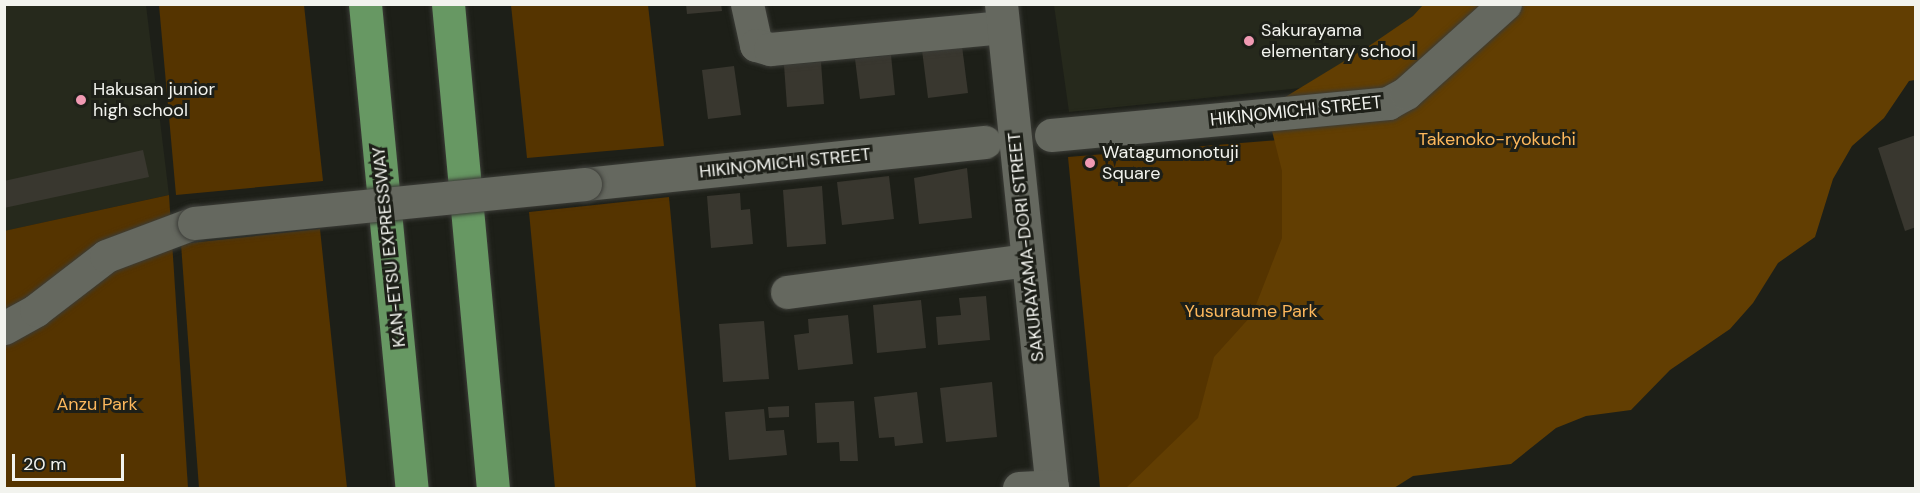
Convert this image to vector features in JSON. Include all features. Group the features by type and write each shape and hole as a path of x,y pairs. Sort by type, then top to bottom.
{"highway":[{"name":"KAN-ETSU EXPRESSWAY","path":"365,4 412,489"},
{"path":"448,4 492,489"}],"street":[{"path":"747,4 756,45 770,49 1002,16"},
{"name":"HIKINOMICHI STREET","path":"1051,135 1388,103 1406,93 1505,4"},
{"name":"SAKURAYAMA-DORI STREET","path":"1002,16 1052,487"},
{"name":"HIKINOMICHI STREET","path":"4,328 36,310 106,256 194,224 985,142"},
{"path":"787,291 1028,260"},
{"path":"1019,489 1052,487"}],"shaded area":[{"name":"Hakusan junior high school","path":"4,5 146,5 169,195 5,231"},
{"name":"Sakurayama elementary school","path":"1054,5 1478,5 1399,78 1069,112"}],"green space":[{"path":"159,5 304,5 323,181 176,195"},
{"path":"511,5 648,5 664,146 527,158"},
{"name":"Takenoko-ryokuchi","path":"1423,5 1915,5 1915,80 1909,81 1884,118 1852,146 1833,179 1815,237 1778,263 1753,303 1730,329 1670,370 1631,410 1586,416 1556,428 1511,464 1413,476 1394,488 1126,488 1198,418 1214,357 1252,315 1282,238 1282,171 1272,131 1277,102 1369,46 1413,16"},
{"name":"Yusuraume Park","path":"1352,134 1312,488 1100,488 1068,157"},
{"name":"Anzu Park","path":"169,195 188,488 5,488 4,231"},
{"path":"669,197 696,488 555,488 529,212"},
{"path":"320,229 347,488 199,488 181,244"}],"building":[{"path":"686,4 721,4 722,11 687,14"},
{"path":"962,46 968,93 928,98 922,50"},
{"path":"891,55 895,95 860,99 855,59"},
{"path":"821,62 824,104 787,107 784,65"},
{"path":"734,66 741,115 708,119 702,70"},
{"path":"1916,135 1916,227 1905,231 1878,148"},
{"path":"143,150 149,177 4,208 4,181"},
{"path":"967,168 972,218 919,224 914,178"},
{"path":"889,176 894,219 842,225 837,182"},
{"path":"822,186 826,244 787,247 783,190"},
{"path":"740,193 741,210 750,209 753,244 711,248 707,196"},
{"path":"986,296 990,340 938,345 936,317 961,315 959,298"},
{"path":"921,300 926,348 877,353 873,305"},
{"path":"848,315 853,364 798,370 794,335 809,333 808,319"},
{"path":"764,321 769,379 723,382 719,324"},
{"path":"992,382 997,437 946,442 940,388"},
{"path":"917,392 923,443 895,446 894,437 879,438 874,397"},
{"path":"854,401 858,461 840,461 839,442 817,443 815,403"},
{"path":"789,406 789,417 769,418 768,407"},
{"path":"764,409 766,431 784,430 787,455 729,460 725,412"}],"place":[{"name":"Sakurayama elementary school","path":"1249,41"},
{"name":"Hakusan junior high school","path":"81,100"},
{"name":"Watagumonotuji Square","path":"1090,163"}]}
